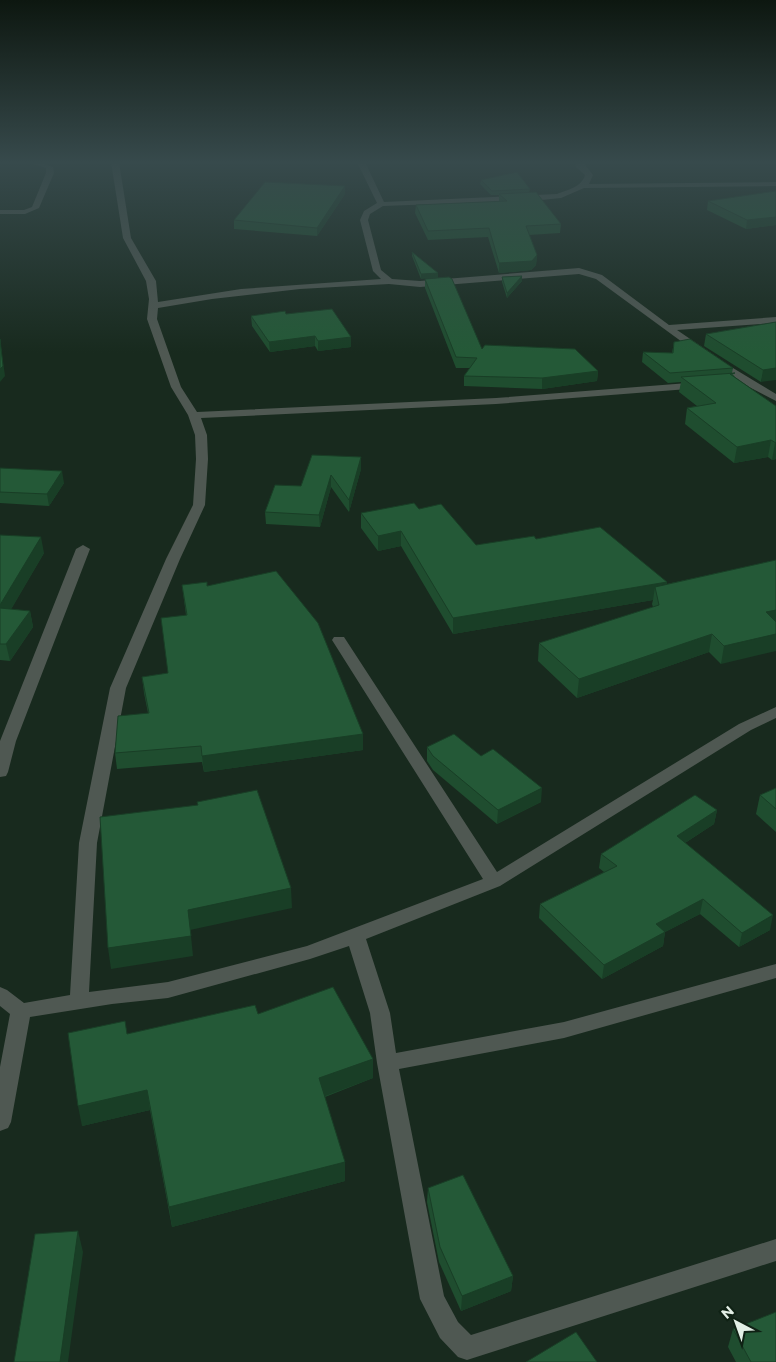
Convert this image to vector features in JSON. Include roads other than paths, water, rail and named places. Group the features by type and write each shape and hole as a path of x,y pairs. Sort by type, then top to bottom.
{"street":[{"path":"79,1002 88,843 118,688 173,559 199,505 202,459 201,435 194,415 176,387 152,319 151,281 127,238 125,226"},
{"path":"365,226 377,271 388,281"},
{"path":"153,306 192,298 240,292 388,281 420,284 579,271 599,278 667,328 747,382 776,398"},
{"path":"667,328 776,320"},
{"path":"728,383 747,382"},
{"path":"194,415 496,401 708,385"},
{"path":"0,772 8,741 83,549"},
{"path":"340,640 494,882"},
{"path":"0,994 21,1011 168,990 310,952 356,936 494,882 745,726 776,712"},
{"path":"356,936 380,1013 387,1063 432,1300 449,1330 467,1348 776,1250"},
{"path":"387,1063 564,1030 776,971"},
{"path":"0,1120 21,1011"}]}
